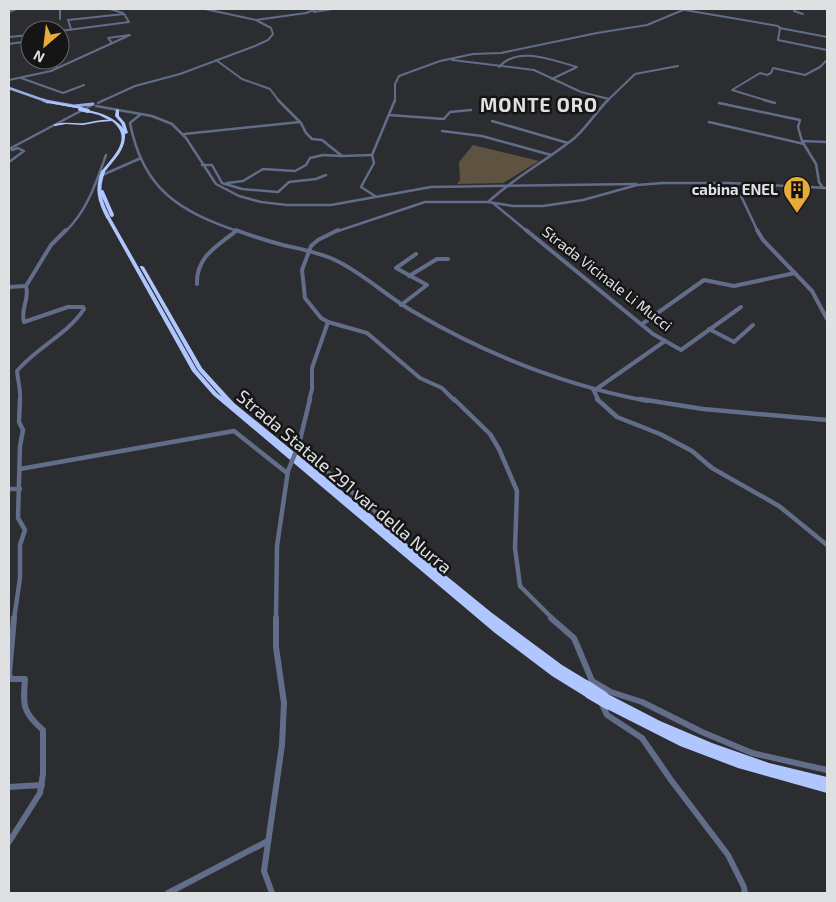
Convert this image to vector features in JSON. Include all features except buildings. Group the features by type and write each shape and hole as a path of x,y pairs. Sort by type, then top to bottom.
{"highway":[{"path":"47,102 89,108 111,116 124,126"},
{"path":"89,108 114,121"},
{"path":"124,126 116,112 125,111"},
{"path":"93,122 98,118 96,113"},
{"path":"55,125 70,121 114,121"},
{"name":"Strada Statale 291 var della Nurra","path":"105,172 123,142 124,137 121,129 114,121"},
{"name":"Strada Statale 291 var della Nurra","path":"124,126 127,135 126,144 99,180 98,194 190,358 226,404 467,605 540,662 649,720 687,737 770,767 827,781"},
{"name":"Strada Statale 291 var della Nurra","path":"590,687 608,705 680,742 738,764 827,789"}],"main road":[{"path":"9,89 47,102 89,108"}],"street":[{"path":"9,12 18,9"},
{"path":"60,9 60,19"},
{"path":"110,9 124,14 129,22 71,29 68,20 124,14"},
{"path":"70,121 89,108 135,86 180,74 256,46 272,37 271,28 256,20 204,9"},
{"path":"310,12 318,9"},
{"path":"256,20 333,9"},
{"path":"678,9 778,26 780,28 827,37"},
{"path":"794,9 794,11 803,14"},
{"path":"375,196 361,187 374,163 372,155 395,101 395,84 399,76 473,54 501,53 597,32 647,25 683,10"},
{"path":"780,28 778,40 827,50"},
{"path":"70,62 112,44 130,35 108,38 112,44"},
{"path":"499,67 505,60 534,55 578,67 552,79"},
{"path":"216,60 242,79 270,89 280,103 300,122 312,139 322,140 342,156"},
{"path":"448,60 527,70 583,93 608,99"},
{"path":"775,102 744,95 732,90 760,72 767,75 771,73 773,68 806,75 820,67 827,60"},
{"path":"490,202 506,185 568,143 608,99 635,74 678,66"},
{"path":"9,80 50,70"},
{"path":"20,78 63,94 84,85"},
{"path":"99,103 106,109"},
{"path":"719,103 800,120 798,126 803,142 816,164 823,188"},
{"path":"89,108 101,108 116,112"},
{"path":"89,108 101,108"},
{"path":"389,115 444,119 450,112 471,110"},
{"path":"125,111 152,116 172,124 184,134 202,165 216,184 239,196 261,202 287,205 331,205 430,187 663,183 827,188"},
{"path":"132,112 135,118"},
{"path":"141,114 135,118 130,126 141,158 150,178 172,200 195,213 236,231 326,256 401,305 504,359 594,390 707,410 827,420"},
{"path":"135,118 152,116"},
{"path":"492,121 568,143"},
{"path":"184,134 300,122"},
{"path":"709,122 803,142 827,142"},
{"path":"9,150 55,125"},
{"path":"442,131 482,136 551,155"},
{"path":"9,150 18,148 24,151 9,162"},
{"path":"9,842 40,793 42,785 43,730 28,718 23,710 25,679 11,679 9,674 16,596 20,578 20,545 25,530 18,518 20,446 23,430 19,422 21,388 18,382 17,371 31,357 62,333 84,309 81,306 70,305 38,319 24,322 21,315 28,294 26,286 51,245 75,222 91,195 96,177 106,155"},
{"path":"222,184 243,181 263,169 281,173 298,171 307,164 310,158 323,155 372,155"},
{"path":"96,177 141,158"},
{"path":"202,165 212,165 222,184"},
{"path":"222,184 278,192 289,182 316,179 326,175"},
{"path":"663,183 637,185 583,200 543,206 513,206 490,202 425,202 339,230 318,240 311,246 302,270 306,298 322,318 328,322 362,330 420,378 442,388 490,434 500,449 517,491 515,548 520,586 574,638 590,687 607,715 642,738 671,780 728,855 744,887 745,893"},
{"path":"732,184 742,198 752,223 763,239 812,291 827,318"},
{"name":"Strada Vicinale Li Mucci","path":"490,202 642,324 681,350 741,307"},
{"path":"197,284 196,277 199,262 236,231"},
{"path":"401,305 427,285 396,267 416,254"},
{"path":"409,276 437,259 448,258"},
{"path":"642,324 704,280 732,286 759,282 780,274 795,273"},
{"path":"9,287 26,286"},
{"path":"272,893 264,871 282,745 284,703 276,647 277,546 287,472 300,442 312,389 312,368 328,322"},
{"path":"709,329 734,342 753,325"},
{"path":"594,390 665,341"},
{"path":"594,390 596,398 617,417 660,434 692,451 712,468 779,506 827,545"},
{"path":"20,468 234,431 287,472"},
{"path":"300,442 313,460 376,512 382,514"},
{"path":"9,489 20,489"},
{"path":"590,687 642,702 702,732 752,753 827,770"},
{"path":"9,786 42,785"},
{"path":"168,893 268,841"}],"shaded area":[{"path":"473,145 539,161 503,183 457,184 460,180 459,162"}],"place":[{"name":"cabina ENEL","path":"797,214"}],"district":[{"name":"MONTE ORO","path":"539,105"}]}
